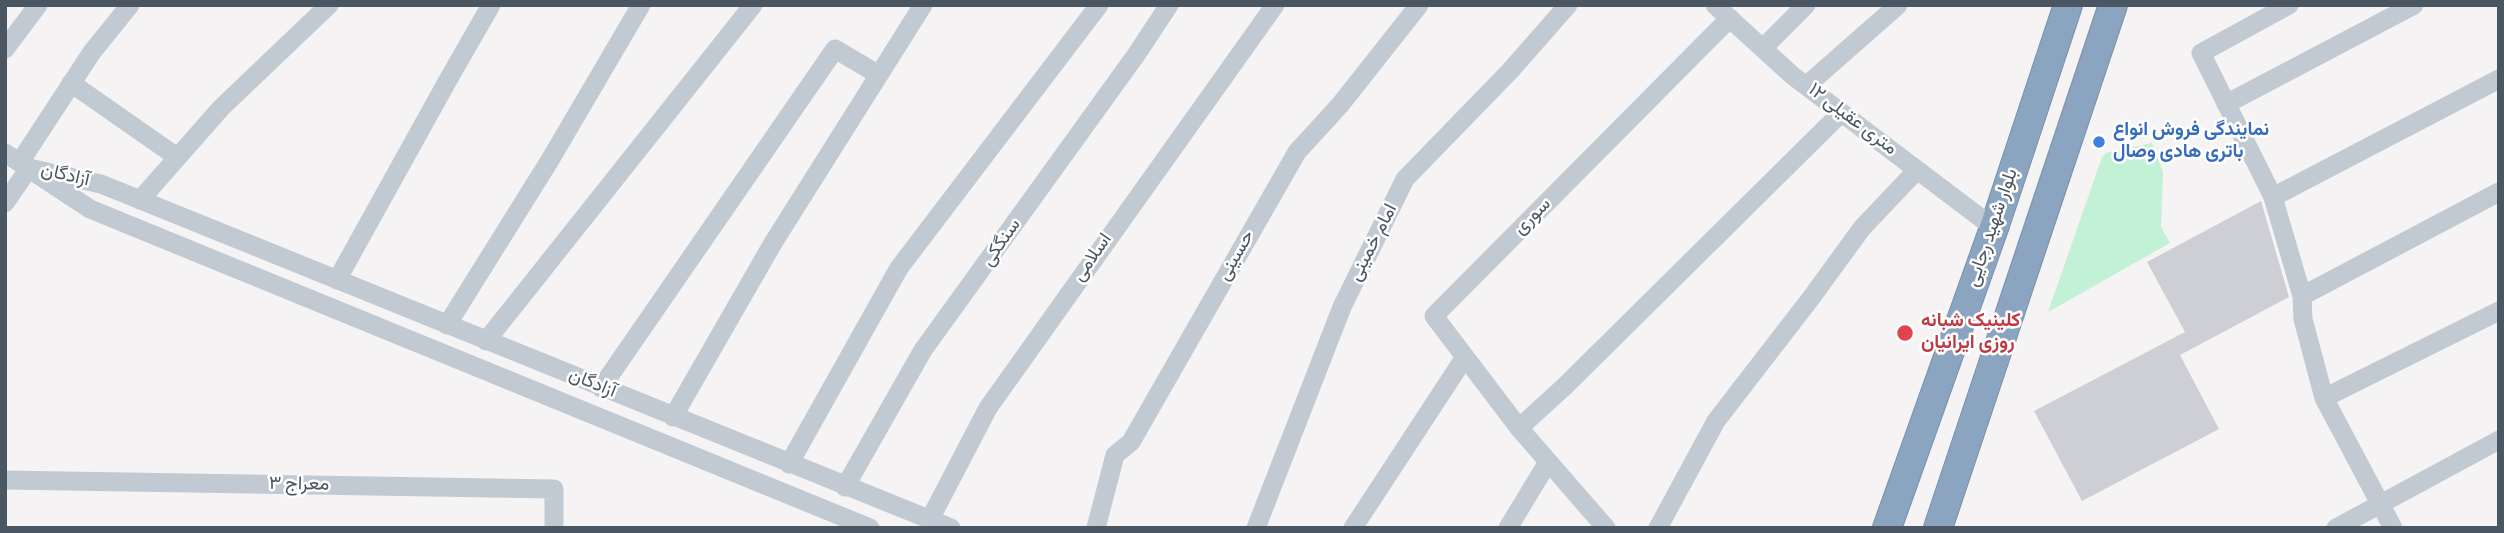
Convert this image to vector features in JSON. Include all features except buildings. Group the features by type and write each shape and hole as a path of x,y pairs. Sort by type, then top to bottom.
{"highway":[{"name":"بلوار شهید رجایی","path":"1887,528 1994,228 2068,5"},
{"path":"1938,528 2113,5"}],"street":[{"path":"5,50 38,5"},
{"path":"5,203 18,161 92,52 130,5"},
{"path":"140,200 221,108 329,5"},
{"path":"337,280 491,5"},
{"path":"447,325 550,160 641,5"},
{"path":"486,341 753,5"},
{"path":"673,417 773,243 923,5"},
{"path":"789,464 900,268 1099,5"},
{"name":"سنگکی","path":"845,487 923,350 1136,55 1169,5"},
{"name":"اسلامی","path":"929,521 988,408 1275,5"},
{"name":"حسینی","path":"1096,528 1115,454 1131,442 1297,152 1340,105 1419,5"},
{"name":"امام خمینی","path":"1256,528 1342,307 1405,179 1510,71 1568,5"},
{"path":"1763,48 1806,5"},
{"path":"1807,86 1898,5"},
{"path":"2289,5 2201,54 2273,197 2302,296 2303,319 2324,398 2393,528"},
{"path":"2226,104 2414,5"},
{"name":"۱۲ متری عقیلی","path":"1723,12 1807,86 1994,228"},
{"name":"سوری","path":"1548,462 1434,316 1723,12"},
{"path":"601,388 835,49 879,75"},
{"path":"2273,197 2499,79"},
{"path":"72,83 177,157"},
{"path":"1519,428 1565,386 1841,113"},
{"name":"آزادگان","path":"18,161 101,184 951,528"},
{"name":"آزادگان","path":"18,161 90,209 870,528"},
{"path":"1658,528 1716,421 1862,228 1917,170"},
{"path":"2302,296 2499,192"},
{"path":"2324,398 2499,311"},
{"path":"1353,528 1465,357"},
{"path":"2336,528 2499,440"},
{"path":"1508,528 1548,462 1606,528"},
{"name":"معراج ۳","path":"5,480 554,489 554,523"}],"green space":[{"path":"2152,143 2163,172 2161,227 2170,243 2048,312 2102,157 2106,153"}],"place":[{"name":"نمایندگی فروش انواع باتری هادی وصال","path":"2099,142"},
{"name":"کلینیک شبانه روزی ایرانیان","path":"1905,333"}]}
